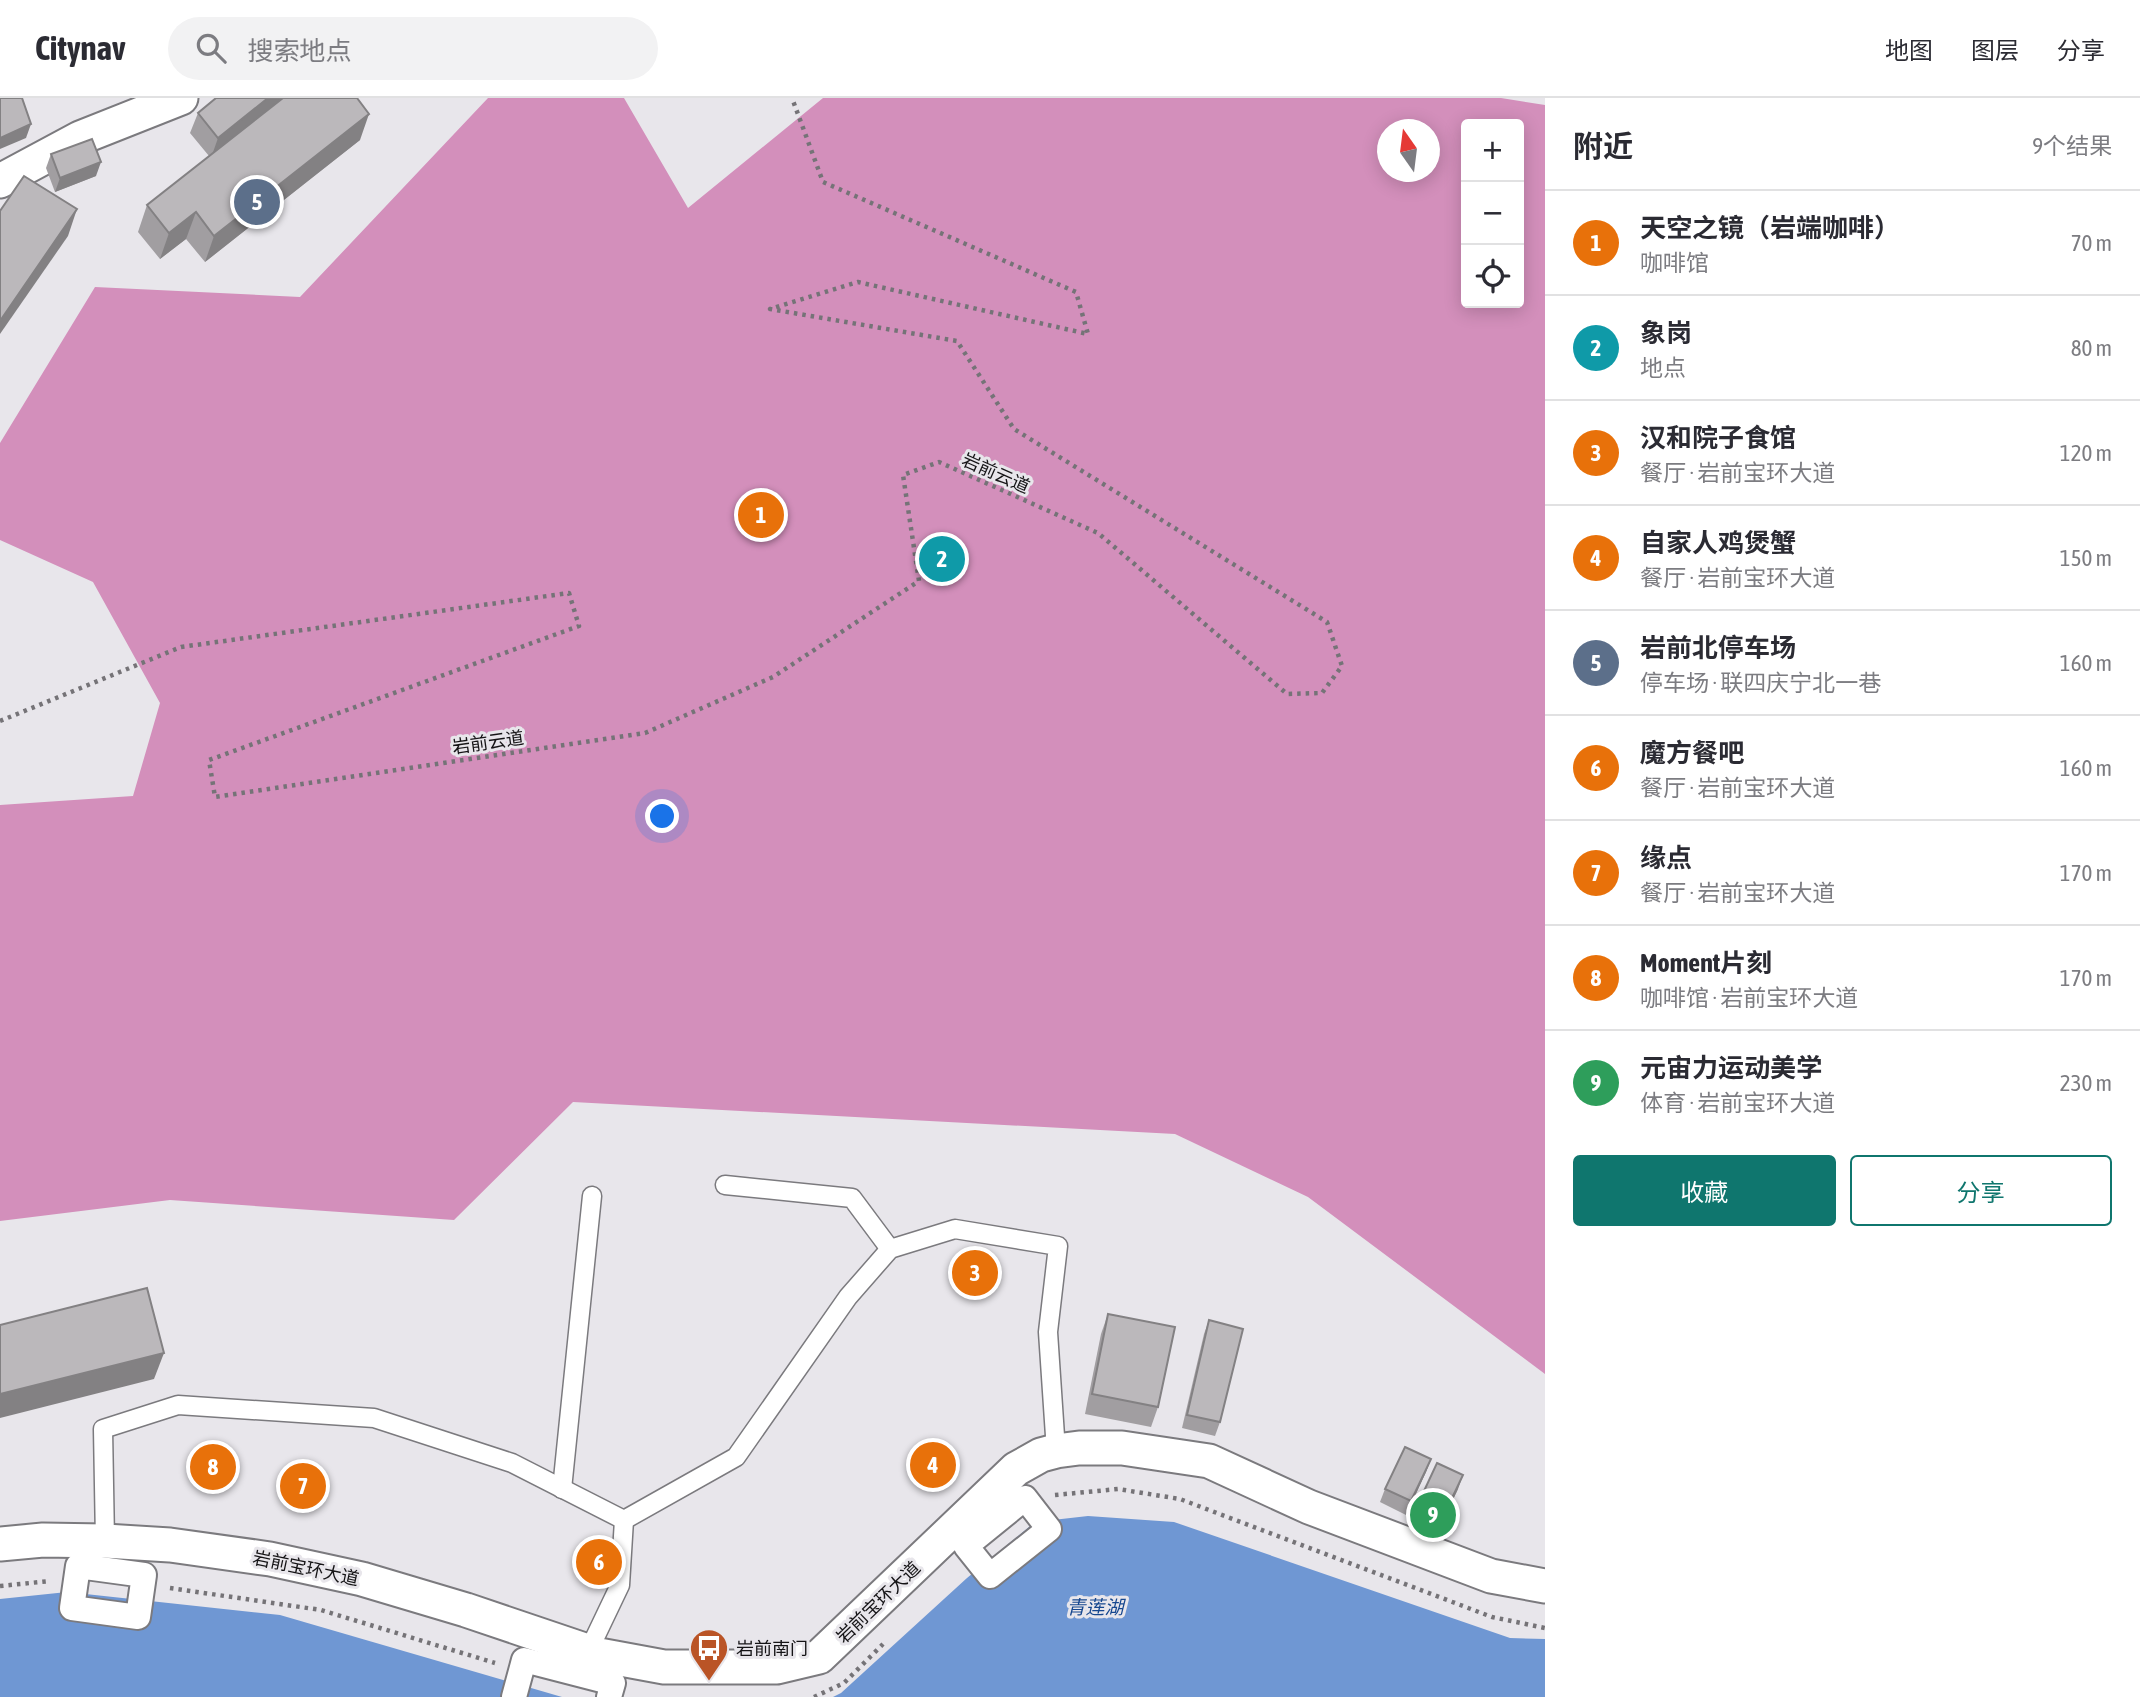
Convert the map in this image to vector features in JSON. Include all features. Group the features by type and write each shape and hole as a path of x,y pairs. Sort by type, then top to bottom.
{"street":[{"path":"0,181 80,138 181,98"},
{"name":"岩前宝环大道","path":"0,1544 43,1540 105,1541 170,1545 270,1559 362,1579 467,1610 588,1652 664,1667 777,1667 820,1657 1008,1476 1041,1455 1056,1451 1122,1448 1209,1461 1310,1507 1491,1576 1545,1586"},
{"path":"78,1566 144,1574 143,1584 138,1617 72,1608 78,1566"},
{"path":"514,1697 524,1660 613,1683 610,1697"}],"lane":[{"path":"725,1185 852,1198 890,1249"},
{"path":"562,1489 592,1196"},
{"path":"624,1520 736,1457 848,1297 890,1249 955,1230 1058,1246 1048,1332 1056,1451"},
{"path":"105,1541 103,1429 178,1405 374,1418 512,1463 624,1520"},
{"path":"588,1652 620,1585 624,1520"}],"path":[{"name":"岩前云道","path":"0,722 181,647 569,593 579,626 209,760 215,797 645,733 773,677 919,581 903,475 939,462 1098,533 1287,694 1322,693 1342,666 1327,622 1014,429 957,341 770,309 858,282 1088,334 1076,292 822,182 792,98"},
{"path":"1032,1507 1058,1494 1118,1489 1180,1499 1492,1616 1545,1628"},
{"path":"0,1586 76,1578"},
{"path":"143,1584 321,1610 521,1671"},
{"path":"814,1697 845,1683 884,1643"}],"shaded area":[{"path":"488,98 624,98 688,208 823,98 1501,98 1545,105 1545,1374 1308,1197 1175,1134 573,1102 454,1220 170,1200 0,1221 0,805 133,796 160,703 93,582 0,540 0,443 95,287 300,297"}],"water":[{"name":"青莲湖","path":"1088,1516 1174,1522 1510,1638 1545,1639 1545,1697 833,1697 841,1693 967,1578 1035,1522"},
{"path":"67,1592 280,1615 562,1697 0,1697 0,1599"}],"building":[{"path":"0,98 22,98 31,124 0,138"},
{"path":"216,98 268,98 218,138 198,113"},
{"path":"283,98 357,98 369,114 214,236 196,212 169,233 147,205"},
{"path":"92,139 101,162 60,178 51,154"},
{"path":"24,176 77,209 0,321 0,211"},
{"path":"147,1288 164,1353 0,1394 0,1325"},
{"path":"1108,1314 1175,1327 1158,1407 1092,1394"},
{"path":"1209,1320 1243,1329 1220,1422 1187,1415"},
{"path":"1405,1447 1431,1459 1411,1501 1385,1489"},
{"path":"1437,1463 1463,1475 1443,1517 1417,1506"}],"place":[{"name":"岩前北停车场","path":"257,202"},
{"name":"天空之镜（岩端咖啡）","path":"761,515"},
{"name":"象岗","path":"942,559"},
{"name":"汉和院子食馆","path":"975,1273"},
{"name":"自家人鸡煲蟹","path":"933,1465"},
{"name":"Moment片刻","path":"213,1467"},
{"name":"缘点","path":"303,1486"},
{"name":"元宙力运动美学","path":"1433,1515"},
{"name":"魔方餐吧","path":"599,1562"},
{"name":"岩前南门","path":"709,1682"}]}
